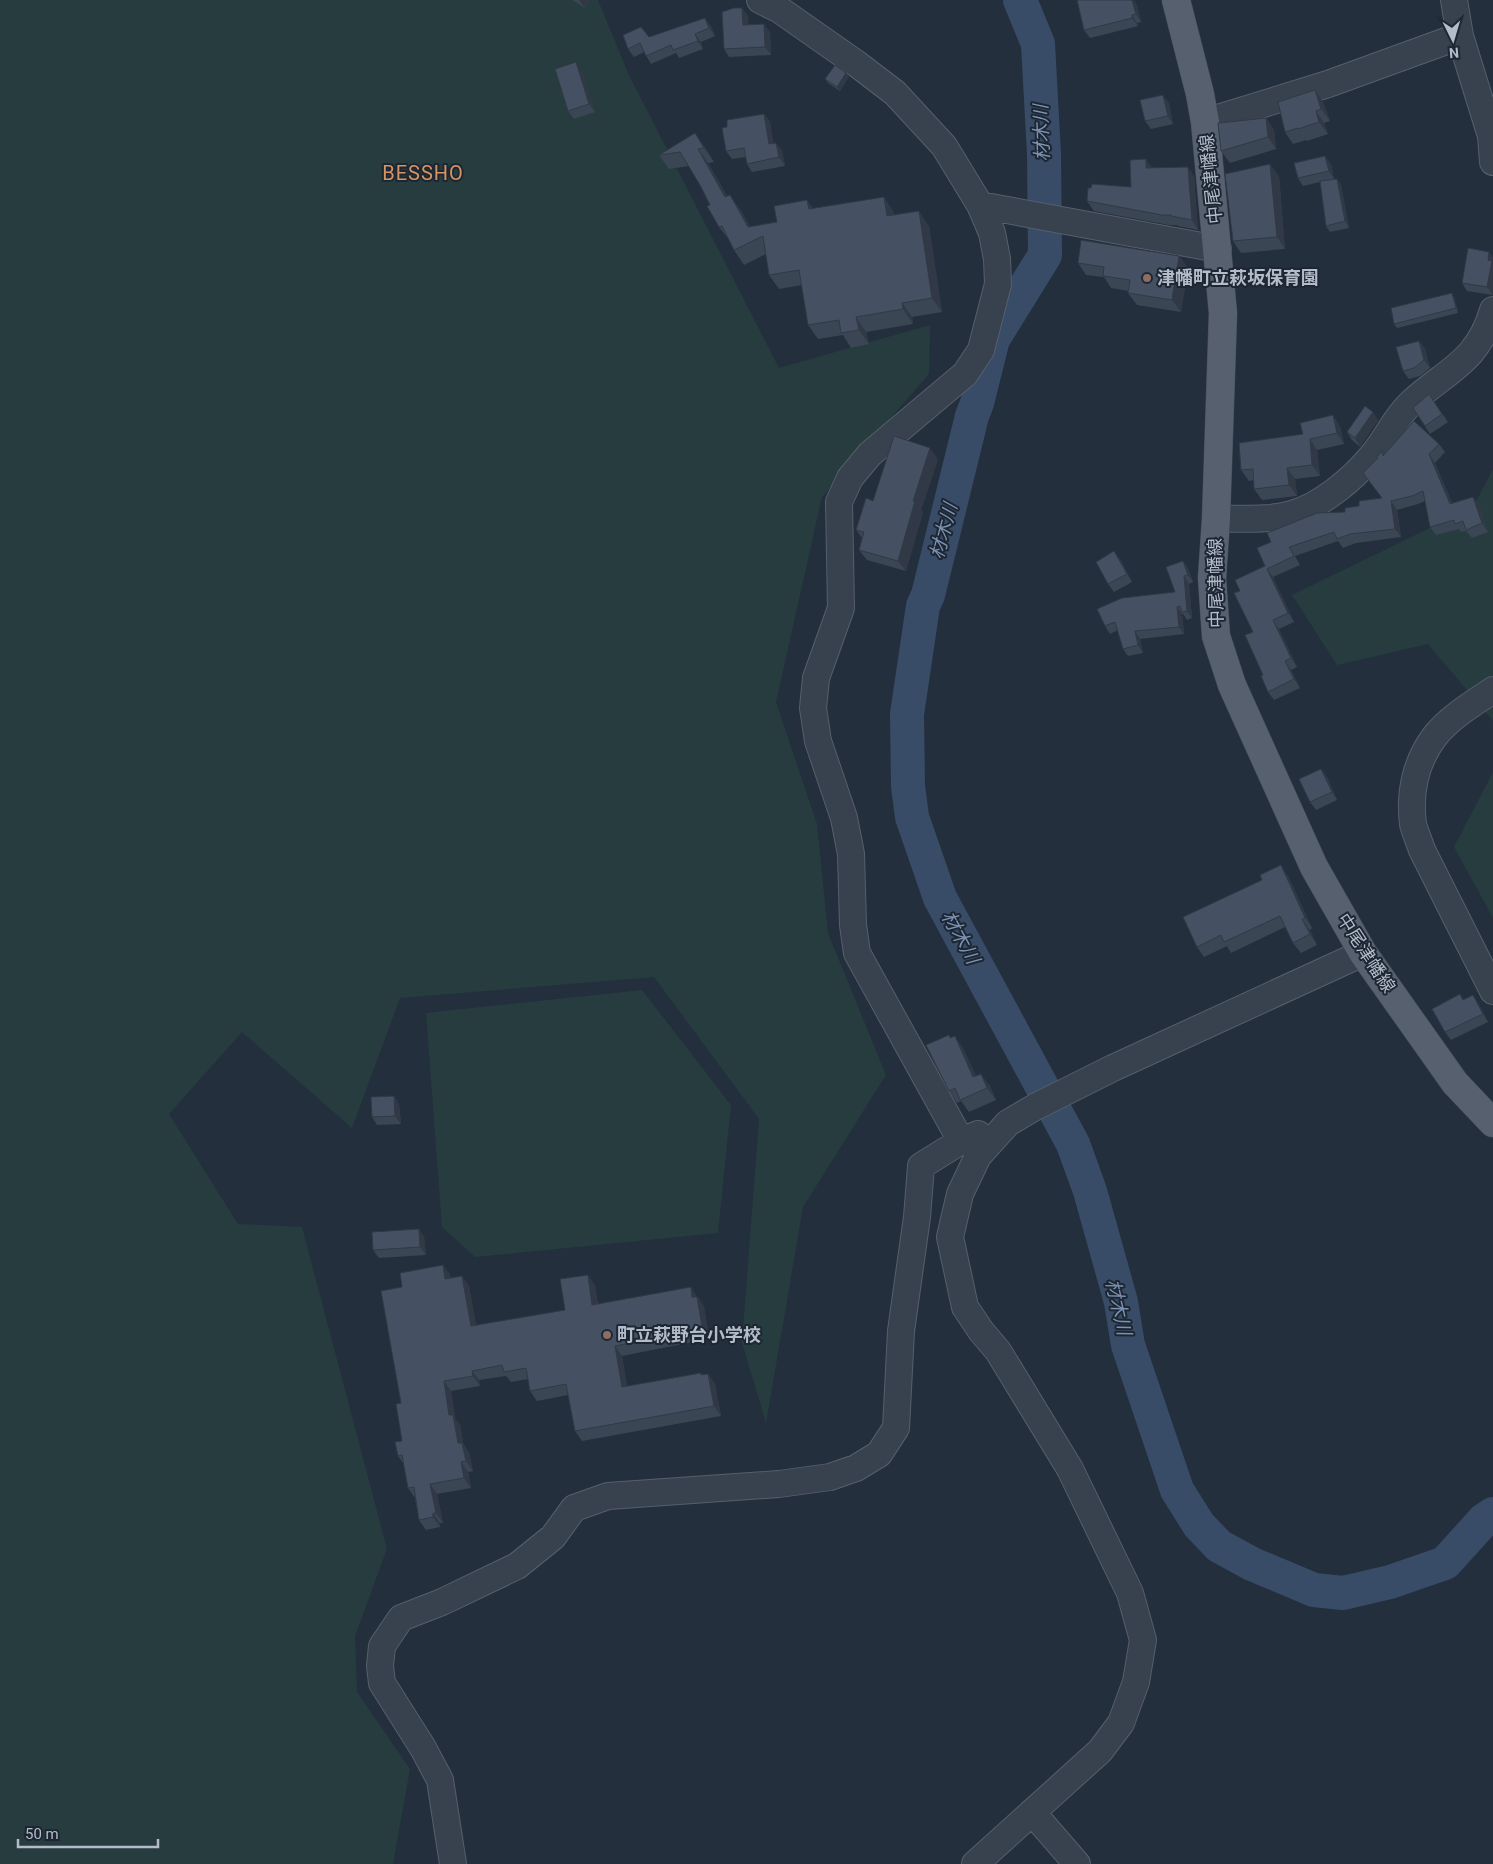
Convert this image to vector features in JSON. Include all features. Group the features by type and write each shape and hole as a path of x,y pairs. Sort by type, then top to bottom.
{"main road":[{"name":"中尾津幡線","path":"1176,0 1200,94 1205,122 1223,313 1216,519 1212,578 1216,636 1236,694 1314,868 1363,954 1455,1083 1493,1123"}],"street":[{"path":"760,0 788,15 895,93 944,146 980,205 992,232 997,259 998,284 981,350 965,374 870,454 850,478 840,502 841,608 816,678 813,708 818,741 844,818 851,854 853,925 857,953 961,1141"},
{"path":"1454,0 1460,36 1492,136 1493,162"},
{"path":"1205,122 1328,84 1460,36"},
{"path":"980,205 1218,249"},
{"path":"1216,519 1266,518 1291,514 1314,505 1336,489 1372,457 1411,402 1464,362 1478,345 1493,310"},
{"path":"1493,690 1458,714 1436,735 1420,762 1412,793 1414,826 1422,850 1493,991"},
{"path":"453,1864 440,1780 423,1748 382,1682 380,1666 382,1646 401,1618 442,1602 517,1566 553,1538 574,1508 608,1496 780,1484 830,1476 856,1468 879,1454 896,1428 901,1331 917,1217 921,1166 961,1141 1008,1123 1035,1107 1113,1068 1363,954"},
{"path":"975,1864 1100,1751 1121,1722 1136,1682 1143,1640 1130,1593 1070,1469 998,1351 981,1331 965,1307 950,1237 960,1194 978,1156 1008,1123"},
{"path":"1032,1812 1078,1864"}],"green space":[{"path":"0,0 598,0 629,75 779,368 930,325 929,374 822,497 776,702 817,824 828,933 886,1075 803,1207 766,1423 742,1343 759,1119 654,977 400,998 352,1128 242,1032 169,1114 238,1224 302,1227 387,1549 355,1636 357,1692 410,1769 393,1864 0,1864"},
{"path":"1493,469 1493,721 1428,644 1337,665 1292,595 1473,507"},
{"path":"1493,772 1493,918 1454,847"},
{"path":"642,990 731,1105 718,1233 475,1257 442,1227 426,1013"}],"building":[{"path":"1077,0 1132,0 1136,14 1132,15 1132,18 1084,30"},
{"path":"734,8 742,8 743,25 764,24 765,47 724,49 722,12"},
{"path":"705,18 709,28 695,34 698,41 673,50 671,45 646,56 640,43 628,49 623,35 641,27 649,37"},
{"path":"576,62 589,104 568,111 555,69"},
{"path":"835,65 846,73 837,87 825,79"},
{"path":"1315,90 1321,109 1316,111 1319,122 1285,132 1278,102"},
{"path":"1163,95 1168,116 1145,121 1140,100"},
{"path":"764,114 769,144 776,143 779,157 747,164 744,148 726,151 722,128 727,127 727,120"},
{"path":"1266,118 1268,137 1221,151 1218,123"},
{"path":"695,133 704,148 698,149 725,197 730,195 748,227 777,222 774,206 807,200 809,209 884,197 887,216 919,211 932,298 902,303 903,309 856,317 859,330 841,333 839,320 808,325 799,270 769,275 763,236 734,250 722,226 719,227 707,206 710,205 680,152 659,155"},
{"path":"1325,156 1329,171 1298,178 1294,163"},
{"path":"1146,159 1146,168 1188,167 1192,220 1087,201 1088,188 1091,188 1092,184 1131,187 1130,160"},
{"path":"1270,164 1277,237 1233,241 1225,174"},
{"path":"1337,179 1345,221 1326,226 1320,181"},
{"path":"1081,240 1179,256 1172,300 1128,293 1130,280 1103,276 1104,267 1078,263"},
{"path":"1468,248 1489,252 1488,260 1492,261 1487,287 1462,283"},
{"path":"1452,293 1456,308 1394,324 1391,308"},
{"path":"1419,341 1424,360 1414,368 1403,371 1396,347"},
{"path":"1429,394 1442,414 1425,426 1413,408"},
{"path":"1365,406 1373,412 1355,438 1347,432"},
{"path":"1333,415 1337,433 1310,439 1312,465 1287,468 1289,485 1254,489 1253,469 1241,470 1239,443 1303,434 1300,423"},
{"path":"1414,421 1439,444 1429,454 1450,504 1473,497 1482,523 1466,530 1463,521 1455,524 1454,520 1430,527 1423,491 1391,501 1395,529 1350,534 1337,539 1334,532 1289,547 1294,556 1267,569 1288,613 1273,620 1291,658 1285,661 1294,679 1268,692 1261,676 1263,675 1245,635 1253,632 1234,593 1240,591 1235,580 1265,566 1257,548 1271,542 1267,533 1317,513 1345,512 1345,508 1359,506 1359,501 1382,498 1363,473 1378,458 1382,451 1383,456"},
{"path":"894,436 930,448 913,501 915,501 898,561 859,550 864,532 856,530 866,498 873,501"},
{"path":"1114,551 1127,574 1108,584 1096,562"},
{"path":"1183,561 1188,575 1184,576 1187,611 1182,612 1180,606 1177,607 1179,627 1135,631 1138,645 1123,649 1115,622 1105,626 1097,609 1122,598 1175,592 1166,567"},
{"path":"1321,769 1332,792 1310,802 1299,779"},
{"path":"1281,865 1305,918 1302,919 1310,934 1293,943 1280,916 1224,942 1221,935 1197,947 1183,917 1262,880 1260,875"},
{"path":"1460,994 1463,1000 1473,995 1483,1014 1445,1032 1432,1009"},
{"path":"949,1035 950,1038 955,1036 973,1077 981,1074 987,1088 960,1100 955,1088 949,1091 926,1045"},
{"path":"394,1096 395,1116 372,1117 371,1097"},
{"path":"419,1229 420,1247 373,1250 372,1232"},
{"path":"443,1265 445,1279 462,1276 471,1326 565,1310 560,1279 588,1275 592,1305 691,1287 692,1297 697,1297 702,1326 696,1327 696,1329 691,1331 615,1346 622,1387 701,1373 701,1375 708,1374 714,1406 575,1431 566,1384 530,1391 526,1368 504,1372 502,1365 472,1371 473,1376 444,1381 449,1415 453,1415 458,1443 462,1443 466,1461 461,1462 464,1478 430,1484 436,1513 433,1513 433,1517 419,1520 414,1487 408,1488 402,1455 398,1456 395,1442 402,1441 396,1404 401,1403 381,1291 402,1287 400,1273"}],"waterway":[{"name":"材木川","path":"1020,0 1038,44 1044,154 1045,255 993,339 928,595 923,606 907,714 908,786 912,817 940,898 1073,1144 1090,1191 1121,1302 1128,1345 1177,1490 1199,1525 1219,1546 1252,1564 1314,1590 1343,1593 1390,1582 1445,1563 1484,1520 1493,1514"}],"place":[{"name":"津幡町立萩坂保育園","path":"1147,278"},
{"name":"町立萩野台小学校","path":"607,1335"}],"district":[{"name":"BESSHO","path":"423,173"}]}
